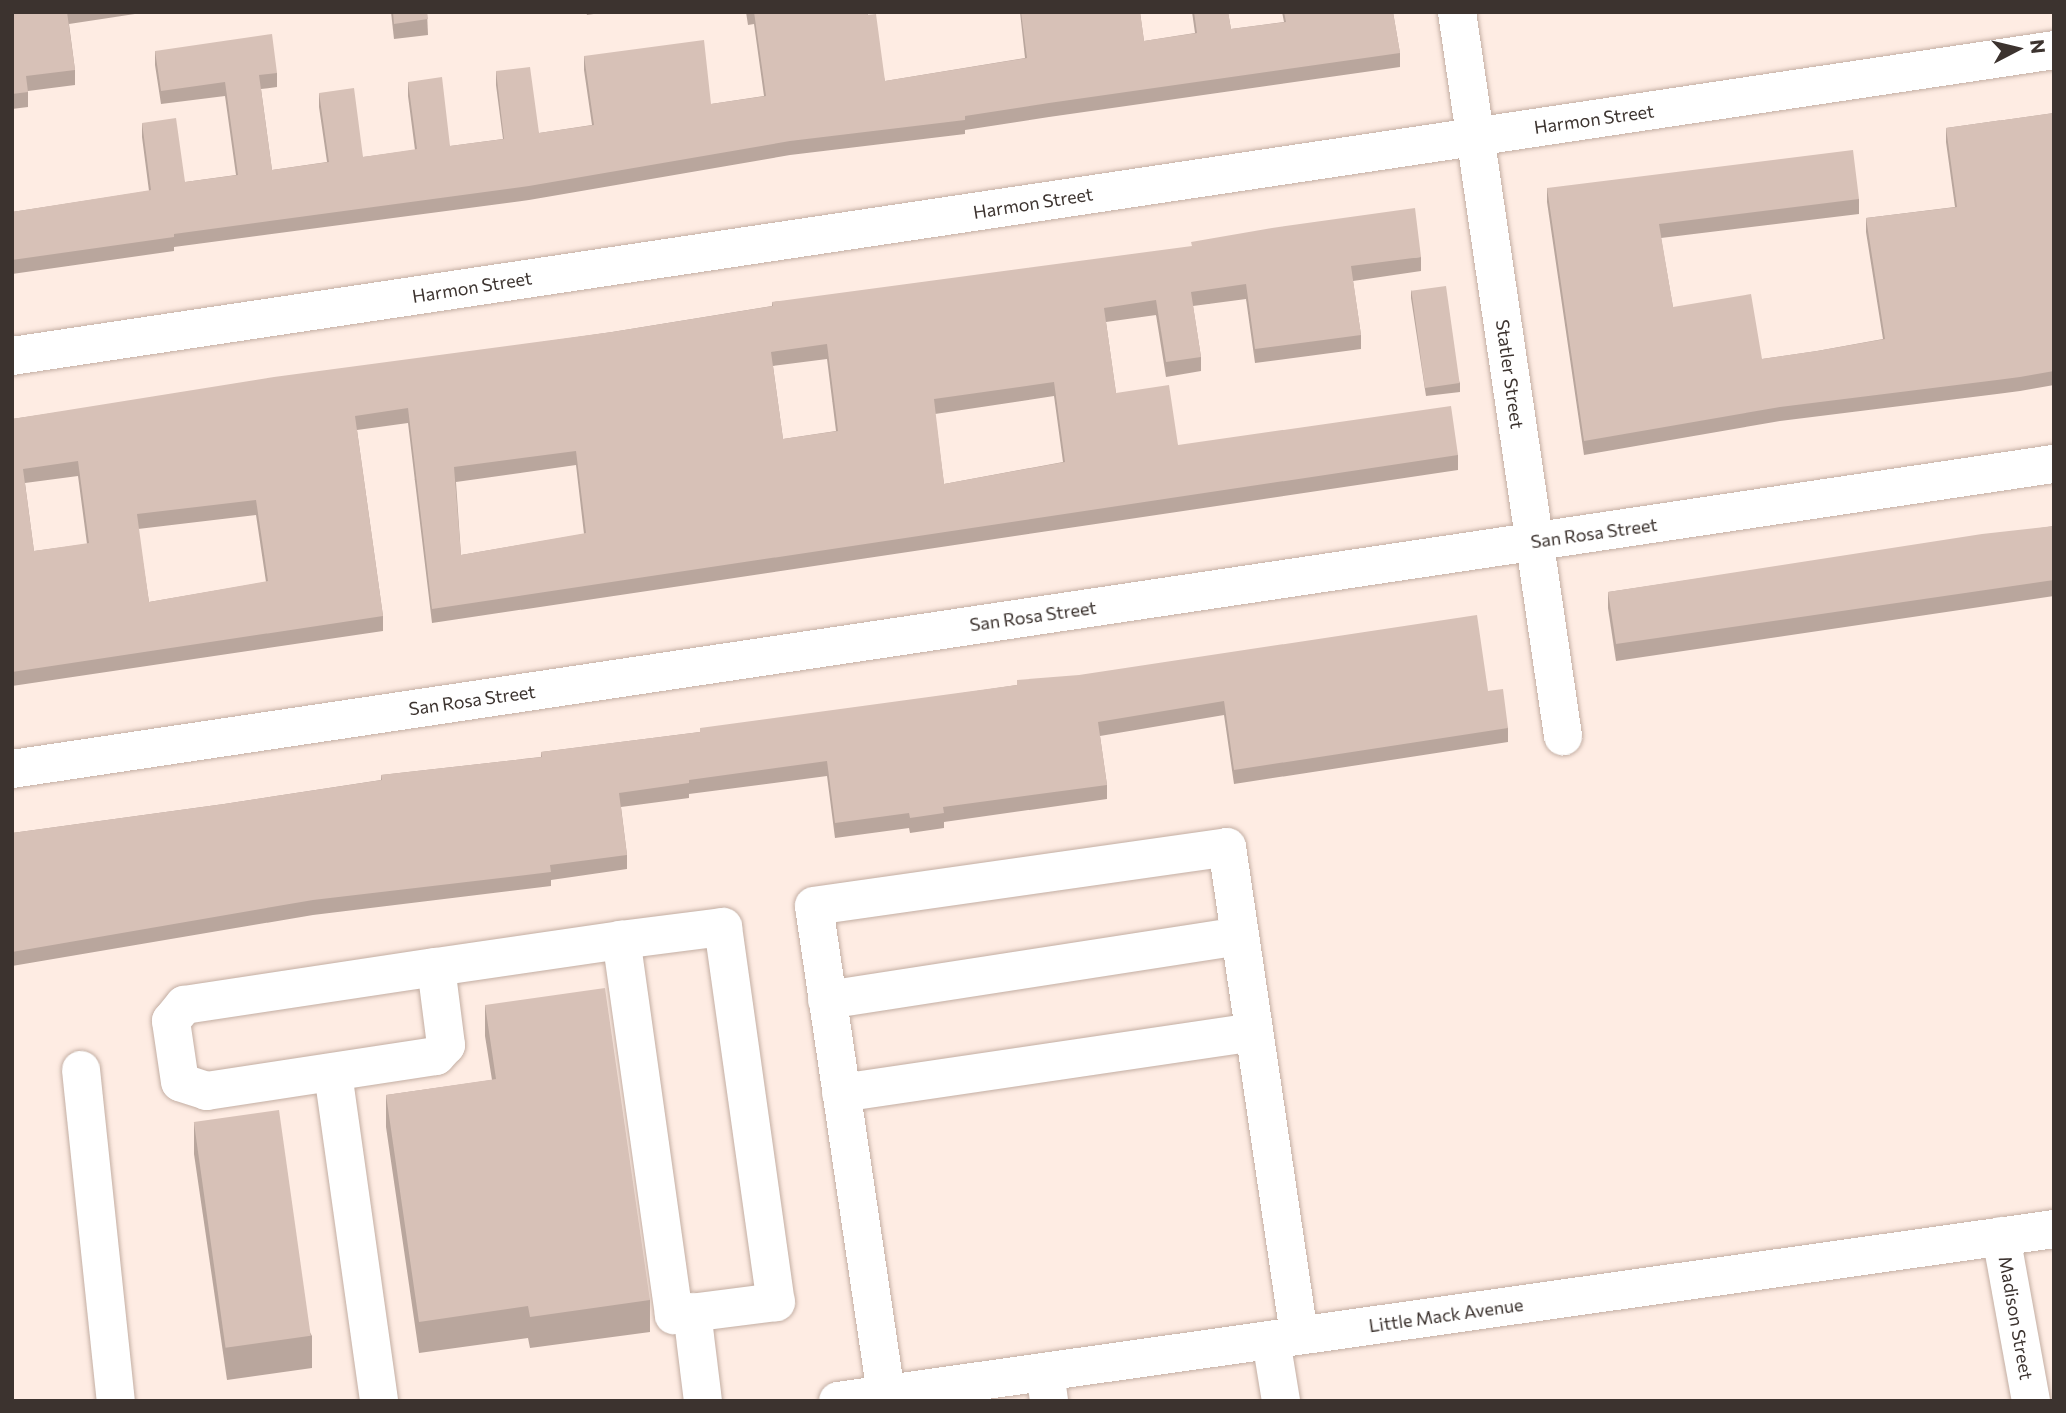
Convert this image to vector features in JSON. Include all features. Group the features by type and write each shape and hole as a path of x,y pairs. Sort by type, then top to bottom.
{"street":[{"name":"Statler Street","path":"1457,12 1563,736"},
{"name":"Harmon Street","path":"12,356 2054,50"},
{"name":"San Rosa Street","path":"12,769 2054,464"},
{"path":"886,1394 814,906 1227,847 1254,1031 1285,1337 1282,1401"},
{"path":"436,967 446,1045 436,1056 207,1091 180,1082 171,1021 184,1005 436,967 621,940 723,927 776,1302 674,1315 621,940"},
{"path":"827,1000 1240,936"},
{"path":"841,1093 1254,1031"},
{"path":"81,1070 116,1401"},
{"path":"333,1073 379,1401"},
{"name":"Little Mack Avenue","path":"838,1401 886,1394 1047,1386 1285,1337 2054,1228"},
{"name":"Madison Street","path":"2001,1236 2031,1401"},
{"path":"692,1312 704,1401"}],"building":[{"path":"12,12 67,12 75,70 26,76 28,92 12,94"},
{"path":"393,12 427,12 428,19 394,24"},
{"path":"754,12 876,14 885,81 1027,58 1021,12 1140,12 1144,41 1197,33 1194,12 1228,12 1231,29 1286,22 1284,12 1393,12 1400,53 1049,103 965,116 965,120 790,141 529,186 174,234 174,237 12,260 12,212 151,190 142,123 176,118 185,182 238,175 225,82 161,91 155,51 272,34 277,73 259,75 272,170 329,162 319,93 354,88 363,157 417,149 408,82 442,77 450,146 504,139 496,71 530,67 539,133 594,125 584,56 704,40 711,104 766,96"},
{"path":"2054,113 2054,371 1780,407 1584,441 1547,188 1853,150 1859,199 1659,224 1673,307 1751,294 1762,359 1817,351 1885,339 1866,218 1957,207 1946,128"},
{"path":"1415,208 1421,257 1351,266 1361,335 1255,349 1246,284 1191,292 1201,357 1166,362 1156,300 1104,308 1116,393 1169,385 1178,445 1451,406 1458,455 432,609 408,408 355,416 383,616 12,672 12,419 274,377 612,332 773,306 772,302 1192,246 1191,242","holes":["827,344 838,431 783,439 771,352","1054,382 1065,462 944,484 934,399","576,451 586,533 461,555 454,467","78,461 89,543 34,551 23,469","256,500 268,581 149,602 137,514"]},
{"path":"1446,286 1460,383 1425,388 1411,291"},
{"path":"2054,526 2054,580 1616,644 1608,592 1982,534"},
{"path":"1477,615 1488,691 1503,689 1508,728 1234,770 1224,701 1098,722 1107,785 943,807 944,813 910,818 909,813 835,823 827,761 689,780 689,783 619,793 627,855 550,865 551,872 313,900 12,952 12,833 382,780 381,775 542,757 541,752 700,732 700,728 1017,685 1017,680 1079,675"},
{"path":"605,988 650,1300 530,1317 528,1306 419,1322 386,1095 496,1079 485,1005"},
{"path":"279,1110 311,1336 226,1348 194,1122"}]}
